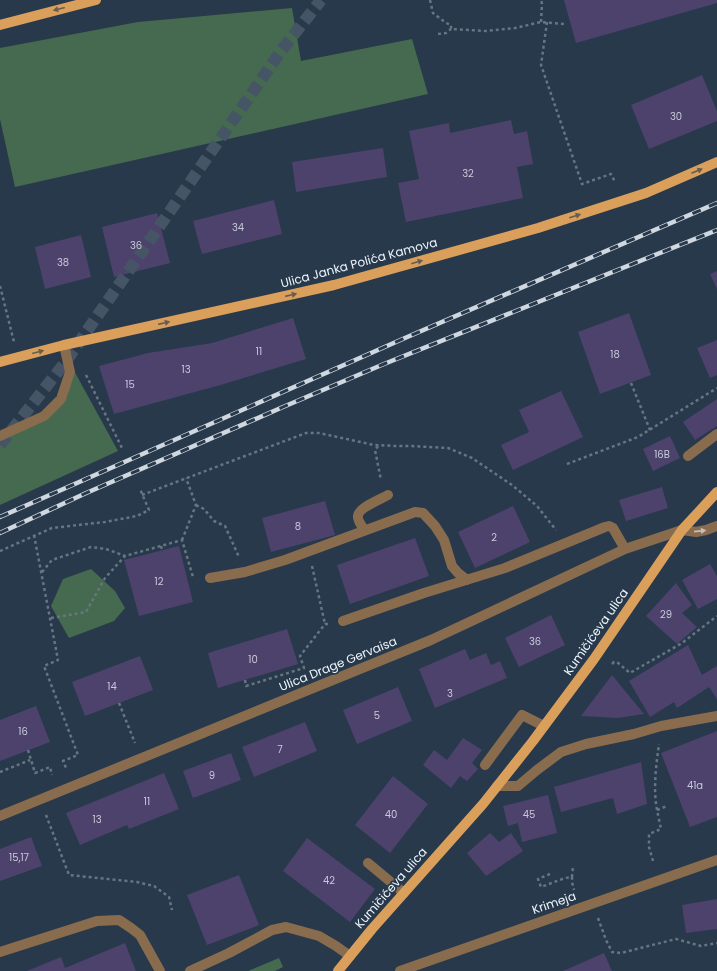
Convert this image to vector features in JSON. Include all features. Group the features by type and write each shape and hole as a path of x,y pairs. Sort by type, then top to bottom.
{"main road":[{"path":"0,25 96,0"},
{"name":"Ulica Janka Polića Kamova","path":"0,362 64,345 334,285 538,228 646,192 717,162"},
{"name":"Kumičićeva ulica","path":"338,971 404,893 483,804 594,659 682,530 715,498"}],"street":[{"path":"0,436 44,416 61,399 70,372 64,345"},
{"path":"688,456 717,434"},
{"path":"364,530 357,518 358,515 363,508 388,495"},
{"path":"210,578 245,572 279,562 415,512 423,514 436,526 444,540 452,566 467,580"},
{"path":"343,621 424,593 505,568 609,526 613,528 625,549"},
{"path":"682,530 696,532 717,526"},
{"name":"Ulica Drage Gervaisa","path":"0,816 431,640 625,549 682,530"},
{"path":"485,765 522,715 544,726"},
{"path":"497,786 518,786 561,752 586,744 634,734 661,726 717,716"},
{"name":"Krimeja","path":"400,971 717,860"},
{"path":"368,863 404,893"},
{"path":"0,952 97,921 119,920 140,935 160,971"},
{"path":"190,971 272,930 286,927 319,936 350,956"}],"path":[{"path":"430,0 433,13 451,25 451,30"},
{"path":"541,0 541,22"},
{"path":"438,34 446,33 451,30 486,31 515,28 541,22 564,24"},
{"path":"547,22 541,65 582,184 610,174 615,182"},
{"path":"0,286 14,342"},
{"path":"85,372 122,448"},
{"path":"632,382 650,430"},
{"path":"567,464 638,437 717,388"},
{"path":"142,495 306,433 319,433 378,446 448,448 472,458 512,485 537,506 566,543"},
{"path":"378,446 375,450 381,477"},
{"path":"186,478 196,505 182,540 190,567"},
{"path":"0,550 52,528 105,522 137,516 149,510 140,489"},
{"path":"196,505 204,509 214,521 224,526 241,562"},
{"path":"34,535 58,660 44,666 78,755 63,761 67,770"},
{"path":"51,618 86,612 105,578 125,556 182,540"},
{"path":"161,546 162,550"},
{"path":"42,572 52,560 91,547 106,549 125,556"},
{"path":"245,680 246,686 304,668 300,656 325,624 312,566"},
{"path":"609,667 614,662 618,663 630,673 682,643 717,616"},
{"path":"119,703 134,740"},
{"path":"653,861 649,847 649,834 661,829 655,800 661,726"},
{"path":"28,750 35,773 50,767 52,775"},
{"path":"0,772 30,760"},
{"path":"657,810 667,806"},
{"path":"46,814 69,875 137,882 154,886 169,898 172,910"},
{"path":"573,866 572,882 574,890"},
{"path":"550,874 538,879 541,886 572,877"},
{"path":"598,918 612,952 622,953 676,939 701,946 717,943"}],"green space":[{"path":"292,8 301,61 412,39 428,94 15,187 0,119 0,48 138,22"},
{"path":"72,367 118,451 0,505 0,440 47,419"},
{"path":"91,569 115,591 125,608 114,621 69,638 51,606 63,579"},
{"path":"279,958 283,967 275,971 248,971"}],"building":[{"path":"564,0 717,0 717,3 576,43"},
{"path":"702,75 717,111 717,121 649,149 631,105"},
{"path":"511,120 514,134 527,131 533,164 517,167 523,198 406,222 398,183 419,179 409,131 449,123 450,133"},
{"path":"383,148 387,177 296,192 292,162"},
{"path":"274,200 282,234 202,254 193,221"},
{"path":"157,213 170,263 114,277 102,227"},
{"path":"81,235 91,277 45,289 35,247"},
{"path":"717,271 717,289 710,274"},
{"path":"629,313 651,375 600,394 578,332"},
{"path":"293,318 306,359 224,384 114,414 99,366 148,353 212,343"},
{"path":"717,340 717,375 710,378 697,348"},
{"path":"561,391 583,437 513,470 501,445 529,432 519,410"},
{"path":"717,399 717,426 695,440 683,422"},
{"path":"670,436 680,458 653,471 643,449"},
{"path":"662,487 668,508 626,521 619,500"},
{"path":"325,501 335,535 271,552 262,518"},
{"path":"513,506 530,542 475,568 458,532"},
{"path":"415,538 429,576 350,604 337,565"},
{"path":"179,546 193,602 139,616 124,560"},
{"path":"710,564 717,576 717,599 698,609 682,580"},
{"path":"676,583 692,605 682,613 697,627 677,644 646,616"},
{"path":"551,615 565,645 519,667 505,638"},
{"path":"287,629 298,664 218,688 208,653"},
{"path":"688,645 702,675 717,666 717,699 709,687 677,708 674,702 650,717 629,681"},
{"path":"465,649 470,660 486,653 491,665 500,661 507,678 435,708 419,669"},
{"path":"140,656 153,690 85,716 72,682"},
{"path":"612,675 644,714 618,718 581,716"},
{"path":"398,687 412,721 357,744 343,710"},
{"path":"36,706 50,742 0,761 0,720"},
{"path":"305,722 317,751 254,777 242,747"},
{"path":"717,731 717,817 690,827 661,753"},
{"path":"463,738 482,750 472,763 478,769 467,781 460,776 451,788 423,765 434,750 447,760"},
{"path":"231,753 241,780 193,798 183,771"},
{"path":"641,762 647,804 617,814 613,798 561,812 554,787"},
{"path":"164,773 179,809 129,829 127,825 80,845 66,813"},
{"path":"393,776 428,804 390,853 355,825"},
{"path":"548,795 557,833 522,842 518,823 508,826 503,806"},
{"path":"490,833 499,842 511,833 523,851 486,876 467,853"},
{"path":"31,837 42,866 0,881 0,849"},
{"path":"307,838 375,889 350,922 283,871"},
{"path":"239,875 259,925 207,945 187,895"},
{"path":"717,899 717,929 686,933 682,905"},
{"path":"125,943 136,971 27,971 61,957 65,968"},
{"path":"604,953 612,971 563,971"}],"tunnel":[{"path":"0,445 64,364 281,51 321,0"}],"railway":[{"path":"0,517 405,338 717,203"},
{"path":"0,533 84,494 384,364 717,230"}]}
